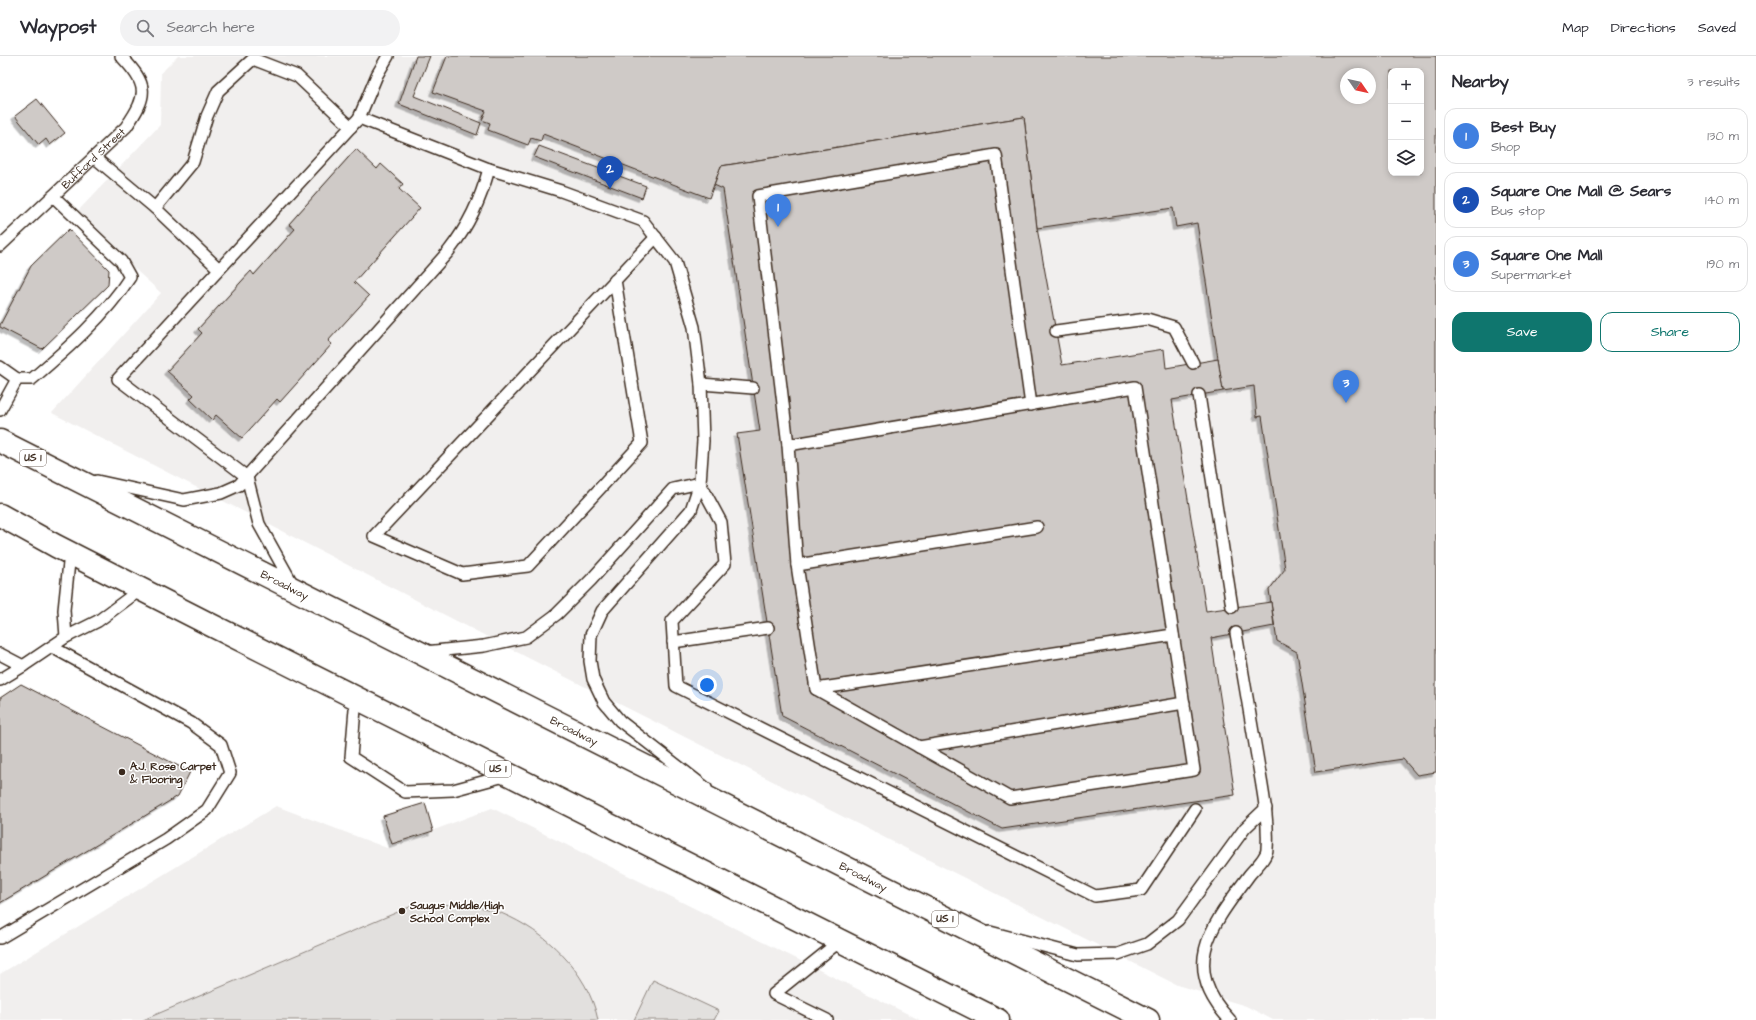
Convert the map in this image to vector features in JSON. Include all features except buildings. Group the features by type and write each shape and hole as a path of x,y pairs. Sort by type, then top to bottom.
{"highway":[{"name":"Broadway","path":"0,441 1148,1020"},
{"name":"US 1","path":"0,514 141,590 998,1020"}],"lane":[{"name":"Bufford Street","path":"0,246 126,128 139,108 143,90 138,74 121,56"},
{"path":"296,591 259,524 247,477 118,379 359,118 377,75 388,56"},
{"path":"155,208 193,162 207,116 218,91 253,59 297,76 351,127"},
{"path":"359,118 489,169 561,191 643,221 675,262 694,328 701,384 704,441 700,483 691,510 602,611 591,635 590,660 593,679 604,702 620,722 743,816"},
{"path":"816,689 797,565 788,445 758,196 996,155 1031,405"},
{"path":"94,157 155,208 220,269"},
{"path":"67,475 184,500 221,493 239,484 247,477 448,252 462,234 481,198 489,169"},
{"path":"0,367 17,379 32,379 55,360 119,295 130,277 121,261 53,196"},
{"path":"615,280 642,443 528,566 462,574 374,536 615,280 656,237"},
{"path":"1056,331 1147,319 1174,327 1193,363"},
{"path":"0,410 17,379"},
{"path":"701,384 753,388"},
{"path":"788,445 1135,388 1194,770 1010,798 816,689"},
{"path":"1199,395 1232,607"},
{"path":"700,483 721,522 725,564 672,621 676,686 1095,896 1141,890 1195,809"},
{"path":"418,653 484,646 526,638 557,614 586,585 673,489 700,483"},
{"path":"797,565 1037,527"},
{"path":"66,637 64,610 70,553"},
{"path":"0,680 66,637 98,621 141,590"},
{"path":"673,642 768,628"},
{"path":"1230,1020 1222,1012 1209,989 1204,977 1203,958 1208,938 1218,918 1267,852 1266,808 1236,633"},
{"path":"816,689 1173,635"},
{"path":"0,938 166,840 207,810 230,773 220,745 191,723 52,646"},
{"path":"0,654 23,666"},
{"path":"356,697 350,757 405,792 453,790 510,775"},
{"path":"919,748 1184,703"},
{"path":"950,921 1078,955 1118,954 1133,950 1157,938 1178,920 1245,828 1266,808"},
{"path":"827,1020 774,994 840,941"}],"shaded area":[{"path":"178,56 1436,56 1436,1020 1273,1020 1246,1006 1177,985 542,665 52,413 161,293 75,214 160,125 161,73"},
{"name":"Saugus Middle/High School Complex","path":"276,806 387,848 492,808 920,1020 0,1020 0,974"},
{"path":"465,904 501,913 533,930 548,942 575,969 593,1002 598,1020 143,1020 412,906"},
{"path":"653,980 719,1011 714,1020 634,1020"}],"place":[{"name":"Square One Mall @ Sears","path":"610,189"},
{"name":"Best Buy","path":"778,227"},
{"name":"Square One Mall","path":"1346,403"},
{"name":"A.J. Rose Carpet & Flooring","path":"122,772"},
{"name":"Saugus Middle/High School Complex","path":"402,911"}]}
